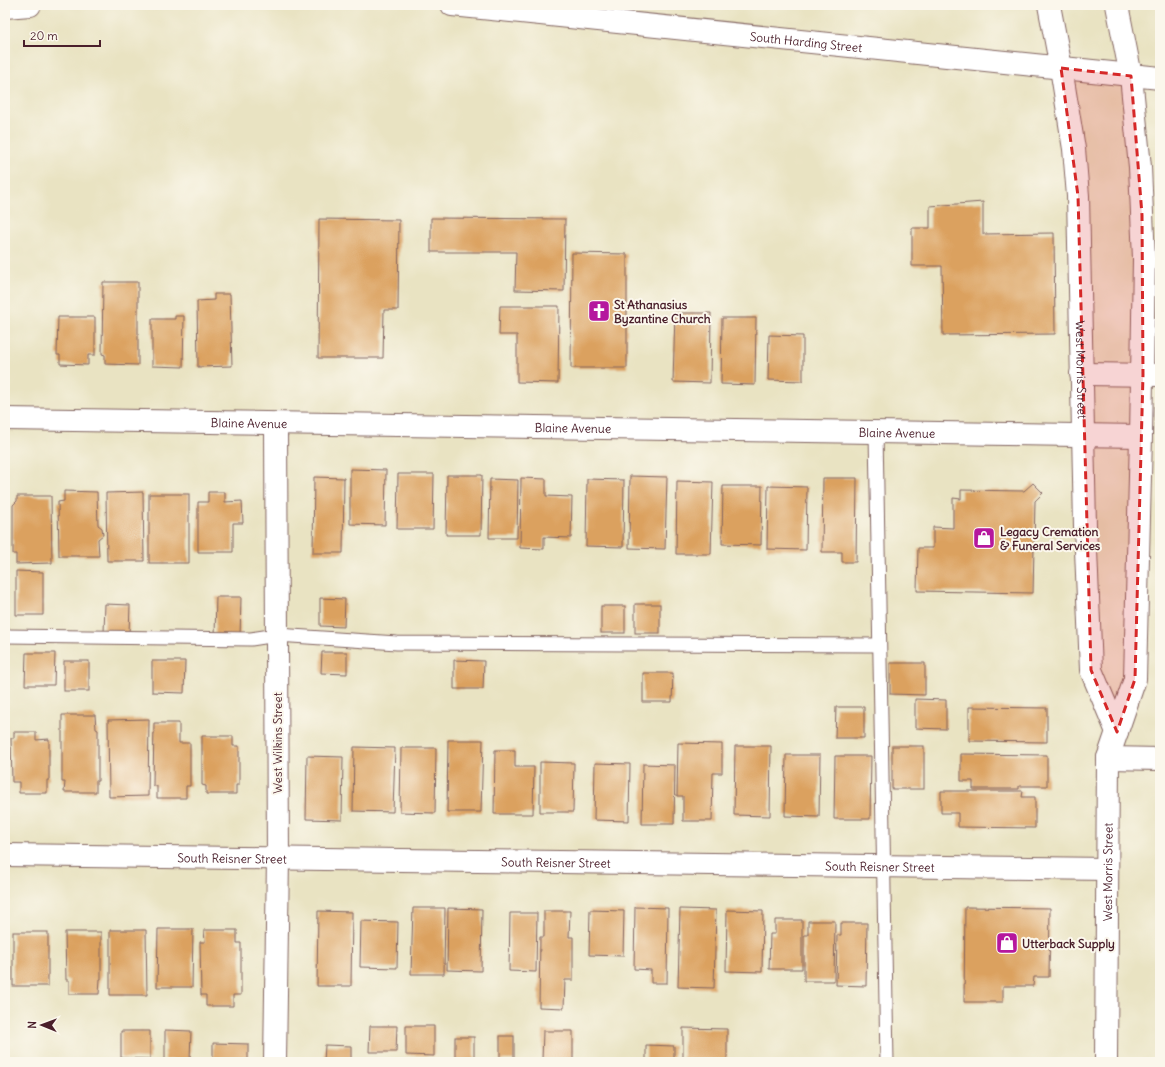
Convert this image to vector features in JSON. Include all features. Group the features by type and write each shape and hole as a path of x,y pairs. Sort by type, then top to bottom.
{"street":[{"path":"5,7 30,5"},
{"name":"South Harding Street","path":"452,5 1160,78"},
{"name":"West Morris Street","path":"1049,5 1061,68 1077,174 1082,435 1090,670 1117,732"},
{"name":"West Morris Street","path":"1106,1062 1108,758 1135,679 1142,436 1152,375 1138,147 1131,76 1117,5"},
{"path":"1081,374 1152,375"},
{"name":"Blaine Avenue","path":"5,419 1142,436"},
{"name":"West Wilkins Street","path":"275,1062 278,858 276,424"},
{"path":"1108,758 1160,759"},
{"name":"South Reisner Street","path":"5,855 1107,869"}],"lane":[{"path":"876,432 886,1062"},
{"path":"5,636 251,639 277,635 397,643 879,645"}],"highlighted area":[{"path":"1061,68 1131,76 1142,215 1143,375 1135,679 1117,732 1091,670 1078,196"}],"building":[{"path":"983,202 983,234 1054,233 1055,334 943,335 942,266 912,266 912,228 930,228 930,206"},
{"path":"431,218 565,219 564,291 515,290 516,252 431,252"},
{"path":"319,219 399,220 398,310 384,310 383,358 318,358"},
{"name":"St Athanasius Byzantine Church","path":"572,253 627,254 627,368 571,368"},
{"path":"103,282 138,282 138,365 105,364 105,355 102,354"},
{"path":"214,294 230,294 232,366 198,367 197,301 214,300"},
{"path":"500,306 559,306 558,383 517,382 517,335 499,335"},
{"path":"675,313 711,313 710,383 673,382"},
{"path":"175,316 184,316 183,367 152,366 152,319 175,319"},
{"path":"58,317 95,317 95,355 88,355 88,365 60,364 60,355 57,355"},
{"path":"722,318 756,318 755,385 721,384"},
{"path":"769,335 803,336 803,381 768,380"},
{"path":"350,469 386,470 385,525 350,524"},
{"path":"398,474 434,474 433,529 397,529"},
{"path":"447,475 482,475 481,535 446,535"},
{"path":"630,476 667,477 665,549 629,548"},
{"path":"314,477 344,478 343,553 313,553"},
{"path":"521,478 546,479 546,496 572,497 571,538 544,537 544,549 520,548"},
{"path":"823,478 857,478 856,562 842,562 842,552 822,552"},
{"path":"490,479 518,480 517,538 489,538"},
{"path":"587,479 624,480 623,547 586,546"},
{"path":"677,481 713,482 711,554 676,554"},
{"name":"Legacy Cremation & Funeral Services","path":"1033,483 1043,493 1035,501 1033,593 917,591 918,548 933,548 933,527 953,528 953,498 961,499 961,490 1024,491"},
{"path":"723,486 762,486 761,545 722,544"},
{"path":"768,486 807,487 806,550 767,549"},
{"path":"64,491 97,492 98,525 102,528 103,535 98,539 99,556 59,556 58,502 64,501"},
{"path":"143,492 144,561 107,561 106,493"},
{"path":"208,492 225,492 225,502 242,501 243,523 233,523 233,552 198,552 198,502 208,502"},
{"path":"149,494 189,494 189,563 149,563"},
{"path":"17,496 51,496 52,563 16,564 16,554 13,554 13,505 17,501"},
{"path":"16,571 43,572 43,615 16,615"},
{"path":"216,597 241,597 240,637 215,636"},
{"path":"320,598 345,599 344,627 320,626"},
{"path":"105,604 130,605 129,633 104,632"},
{"path":"635,604 660,604 660,633 635,633"},
{"path":"601,606 625,606 625,633 601,633"},
{"path":"322,652 347,652 347,674 321,673"},
{"path":"26,653 55,653 54,685 25,685"},
{"path":"454,660 484,661 483,689 454,689"},
{"path":"64,661 89,661 89,691 64,691"},
{"path":"152,661 185,661 184,693 152,692"},
{"path":"890,663 925,663 925,695 890,694"},
{"path":"643,673 673,673 672,702 643,702"},
{"path":"915,699 946,700 946,729 915,728"},
{"path":"836,707 864,707 864,738 835,738"},
{"path":"969,707 1047,708 1047,742 969,741"},
{"path":"62,715 95,715 96,729 98,730 98,781 96,781 96,792 64,792 65,782 62,782"},
{"path":"149,719 148,796 109,797 108,720"},
{"path":"154,723 179,723 179,743 190,743 190,786 186,786 186,798 157,798 157,786 153,786"},
{"path":"14,732 36,732 36,740 49,739 49,780 47,780 47,793 19,793 19,782 12,782 11,738 14,738"},
{"path":"202,736 233,736 233,746 239,746 239,785 236,785 236,794 206,794 206,786 202,785"},
{"path":"448,740 483,740 481,812 447,812"},
{"path":"678,743 722,744 722,773 713,773 712,821 683,821 683,796 677,796"},
{"path":"735,746 771,746 770,816 734,815"},
{"path":"892,746 924,746 924,789 892,789"},
{"path":"354,747 395,748 393,812 353,811"},
{"path":"401,748 436,748 435,813 400,812"},
{"path":"495,750 515,750 515,767 534,767 533,814 494,814"},
{"path":"961,754 1047,755 1047,786 1019,786 1019,789 973,789 973,781 961,781"},
{"path":"786,755 820,755 819,817 785,816"},
{"path":"307,756 343,757 342,820 306,819"},
{"path":"835,756 871,756 870,819 834,819"},
{"path":"540,762 574,763 573,812 540,812"},
{"path":"595,763 630,764 629,821 594,820"},
{"path":"643,764 675,765 674,824 642,824"},
{"path":"941,791 1023,791 1022,797 1035,797 1035,828 958,827 958,813 941,813"},
{"path":"635,907 668,908 667,983 651,983 651,970 634,969"},
{"name":"Utterback Supply","path":"965,907 1050,908 1049,977 1034,977 1033,986 1003,986 1003,1002 964,1002"},
{"path":"413,908 445,908 444,974 411,974"},
{"path":"448,908 482,909 481,971 447,970"},
{"path":"680,909 716,910 714,988 678,987"},
{"path":"590,910 624,911 623,956 589,955"},
{"path":"727,910 763,911 762,972 726,971"},
{"path":"318,911 352,912 351,986 317,986"},
{"path":"544,911 570,911 569,937 573,937 573,980 565,980 564,1008 539,1007 540,937 544,937"},
{"path":"510,913 537,913 536,972 509,971"},
{"path":"775,920 802,920 802,969 769,969 770,934 775,934"},
{"path":"361,921 398,922 397,968 360,967"},
{"path":"808,921 835,921 834,981 804,981 804,935 808,935"},
{"path":"841,923 867,923 866,986 836,985 837,935 841,935"},
{"path":"158,929 193,929 192,987 157,987"},
{"path":"110,930 146,930 147,995 110,995"},
{"path":"204,930 237,930 237,943 241,943 241,995 233,995 233,1006 206,1006 206,995 201,995 200,942 205,942"},
{"path":"13,932 48,932 48,986 13,986"},
{"path":"65,932 101,932 101,979 99,994 69,994 69,980 66,980"},
{"path":"370,1026 397,1026 396,1052 369,1052"},
{"path":"406,1026 434,1026 434,1056 406,1055"},
{"path":"683,1028 727,1029 727,1062 683,1062"},
{"path":"165,1030 191,1031 190,1060 165,1060"},
{"path":"121,1031 150,1031 150,1059 121,1058"},
{"path":"543,1031 573,1031 573,1061 542,1060"},
{"path":"500,1036 514,1036 514,1060 500,1060"},
{"path":"455,1037 474,1037 474,1062 455,1062"},
{"path":"213,1043 248,1044 248,1062 213,1062"},
{"path":"325,1045 351,1046 351,1062 324,1062"},
{"path":"646,1045 674,1046 674,1062 646,1062"}],"place":[{"name":"St Athanasius Byzantine Church","path":"599,311"},
{"name":"Legacy Cremation & Funeral Services","path":"984,538"},
{"name":"Utterback Supply","path":"1007,943"}]}
